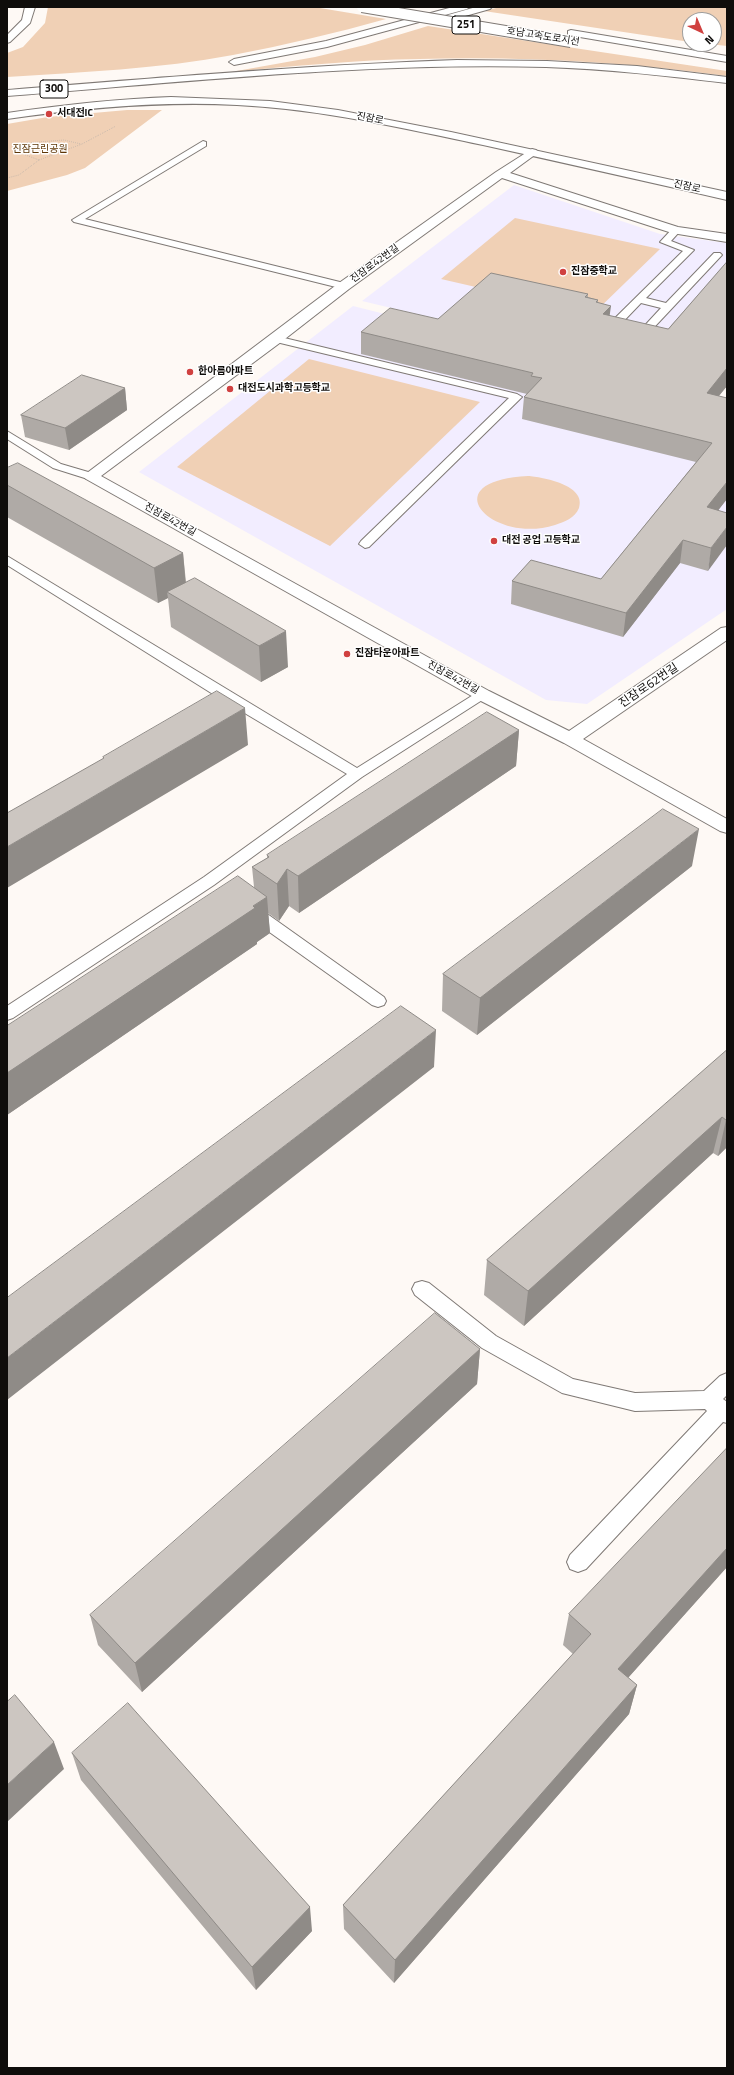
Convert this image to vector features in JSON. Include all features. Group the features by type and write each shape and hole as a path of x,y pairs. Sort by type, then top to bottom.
{"main road":[{"path":"7,40 27,21 30,7"},
{"name":"호남고속도로지선","path":"358,7 727,58"},
{"name":"호남고속도로지선","path":"406,7 727,66"},
{"path":"225,63 270,56 327,44 464,7"},
{"path":"101,86 223,70 299,56 359,42 487,7"},
{"path":"101,86 293,70 445,63 574,64 686,73 727,80"},
{"path":"7,86 113,78 210,66"},
{"name":"300","path":"7,93 101,86"},
{"name":"진잠로","path":"7,116 84,105 154,100 207,100 271,104 377,120 532,152 727,196"},
{"name":"진잠로42번길","path":"532,152 344,286 276,339 91,476 483,695 570,739 719,823"},
{"path":"500,174 676,230 727,238"},
{"name":"진잠로62번길","path":"570,739 727,632"},
{"path":"719,823 727,806"}],"lane":[{"path":"203,144 77,220 344,286"},
{"path":"676,230 664,242 696,251 722,255"},
{"path":"614,325 639,300 696,251"},
{"path":"642,335 668,306 722,255"},
{"path":"639,300 668,306"},
{"path":"276,339 517,397 365,544"},
{"path":"7,434 57,466 91,476"},
{"path":"7,560 221,693 357,774"},
{"path":"7,1014 209,881 357,774 483,695"},
{"path":"209,881 378,1001"},
{"path":"422,1289 489,1342 569,1387 635,1402 719,1408"},
{"path":"578,1562 719,1408 727,1382"}],"path":[{"path":"7,178 19,175 39,160 82,144 119,124"},
{"path":"39,160 23,154 26,143 64,140 82,144"}],"shaded area":[{"name":"진잠중학교","path":"514,185 660,234 727,243 727,388 362,301"},
{"name":"대전 공업 고등학교","path":"353,306 727,400 727,609 587,704 546,700 139,472"}],"green space":[{"path":"48,7 314,7 386,19 291,43 205,60 120,69 7,77 7,53 23,47 45,23"},
{"path":"500,7 727,7 727,46 722,45 722,12 682,12 682,41 484,11"},
{"path":"428,26 727,71 727,76 612,64 496,58 372,61 231,72 315,57 365,45"},
{"name":"진잠근린공원","path":"127,110 162,110 85,168 67,175 7,191 7,124 48,117"},
{"path":"515,218 660,249 593,314 441,279"},
{"path":"309,359 480,402 330,546 177,467"},
{"path":"528,476 552,480 570,488 576,493 580,500 579,508 575,514 569,519 555,525 532,529 511,526 493,520 482,510 477,499 482,489 499,480"}],"building":[{"path":"727,262 727,368 707,393 727,398 727,482 707,507 727,513 727,527 711,548 683,540 626,613 512,581 531,560 601,579 712,443 524,397 542,378 531,376 533,373 361,332 390,308 438,319 491,273 588,294 585,297 598,300 596,302 611,306 603,314 668,329"},
{"path":"82,375 125,388 65,428 21,415"},
{"path":"18,463 183,553 154,568 7,485 7,468"},
{"path":"195,578 286,631 259,646 167,592"},
{"path":"217,691 245,708 7,847 7,813"},
{"path":"487,712 519,730 298,876 287,869 277,884 252,867 269,857 267,855"},
{"path":"663,809 699,829 480,998 443,974"},
{"path":"238,876 267,897 253,906 255,908 7,1073 7,1026"},
{"path":"401,1006 436,1030 7,1358 7,1298"},
{"path":"727,1050 726,1120 722,1117 528,1291 487,1260"},
{"path":"435,1313 480,1349 135,1663 90,1615"},
{"path":"727,1448 727,1548 618,1669 637,1685 395,1960 343,1905 591,1634 569,1614"},
{"path":"15,1695 54,1742 7,1785 7,1702"},
{"path":"128,1703 310,1907 252,1967 72,1753"}],"place":[{"name":"서대전IC","path":"49,114"},
{"name":"진잠중학교","path":"563,272"},
{"name":"한아름아파트","path":"190,372"},
{"name":"대전도시과학고등학교","path":"230,389"},
{"name":"대전 공업 고등학교","path":"494,541"},
{"name":"진잠타운아파트","path":"347,654"}]}
